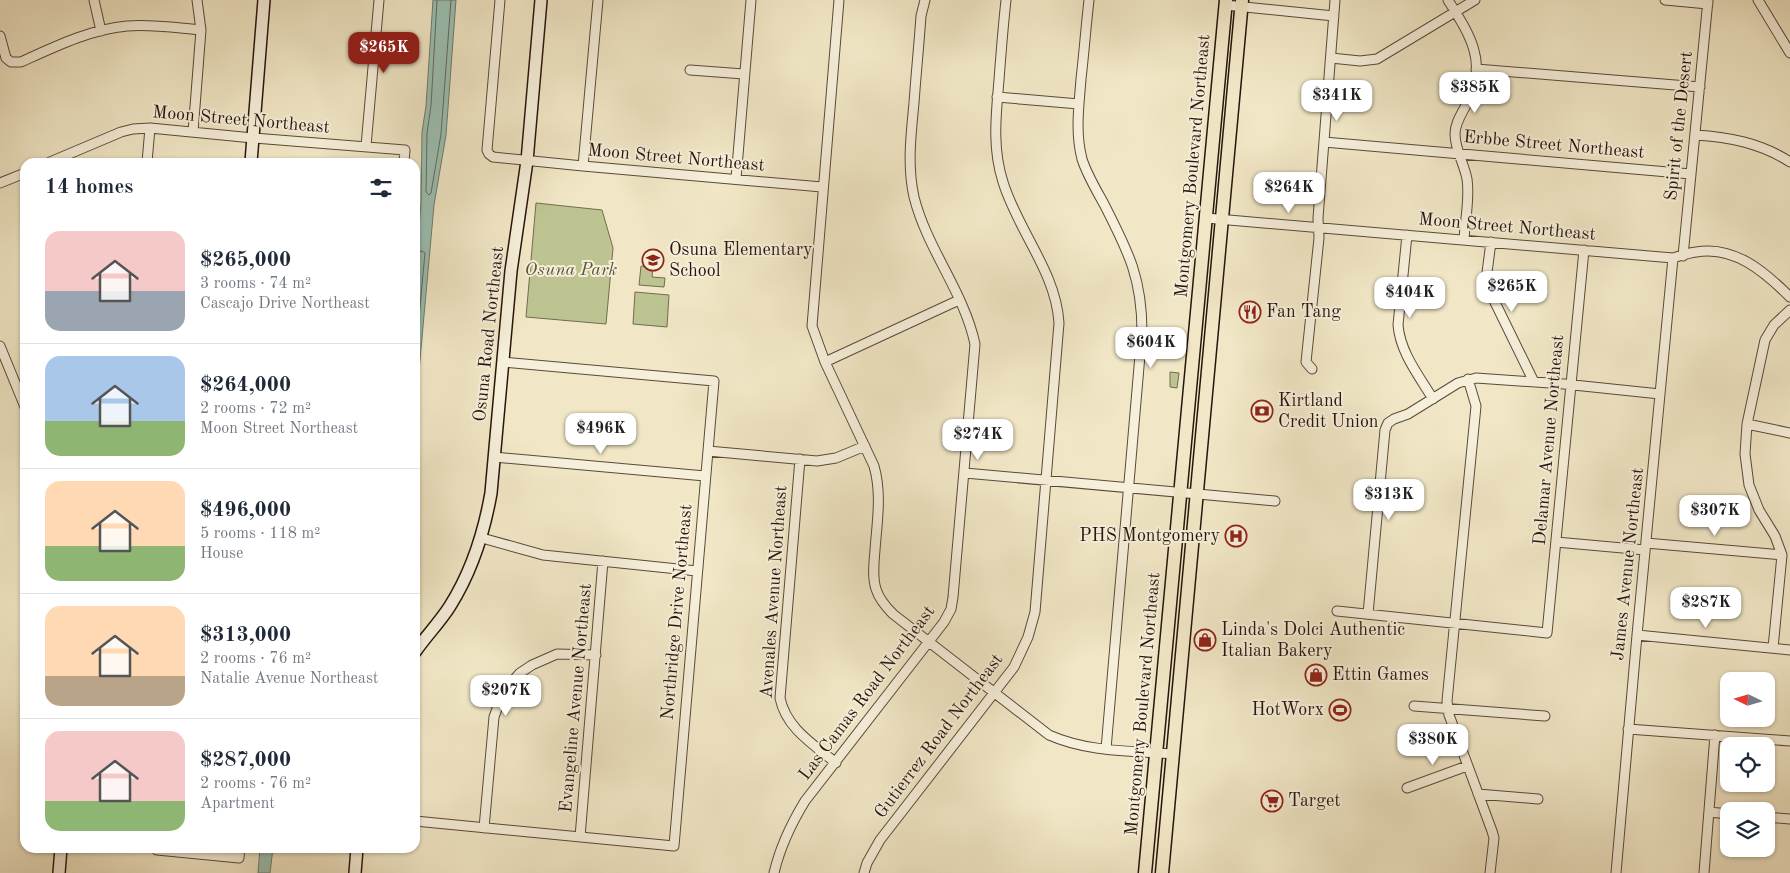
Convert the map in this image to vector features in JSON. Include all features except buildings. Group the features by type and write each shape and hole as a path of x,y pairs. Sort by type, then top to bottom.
{"main road":[{"name":"Montgomery Boulevard Northeast","path":"1145,873 1226,2"},
{"name":"Montgomery Boulevard Northeast","path":"1162,873 1242,3"}],"street":[{"path":"94,0 101,31"},
{"path":"193,132 201,30 197,0"},
{"path":"251,158 264,0"},
{"path":"366,146 379,0"},
{"name":"Moon Street Northeast","path":"500,0 487,150 488,154 493,157 822,187"},
{"name":"Osuna Road Northeast","path":"420,645 455,598 469,571 482,538 491,493 511,272 527,161 541,0"},
{"path":"583,166 598,0"},
{"path":"736,179 750,0"},
{"path":"839,0 822,187 812,326 825,362 874,466 879,492 874,568 876,588 884,604 893,614 1049,735 1082,747 1173,754"},
{"name":"Las Camas Road Northeast","path":"774,873 783,845 797,814 944,622 954,597 975,344 972,330 914,198 911,177 910,139 921,16 925,0"},
{"name":"Gutierrez Road Northeast","path":"864,873 867,863 880,840 994,694 1018,660 1035,612 1059,336 1058,310 1052,285 1012,209 1002,180 996,150 997,97 1006,0"},
{"path":"1089,0 1077,132 1082,160 1127,250 1137,278 1141,296 1142,332 1106,749"},
{"path":"1312,369 1306,362 1319,238 1318,228 1324,142 1336,0"},
{"path":"1448,0 1470,37 1474,48 1476,69 1473,89 1457,122 1456,141 1467,176 1468,187 1464,240"},
{"path":"1331,58 1360,61 1377,59 1475,0"},
{"path":"1664,0 1708,2"},
{"path":"1758,0 1790,53"},
{"path":"1226,2 1334,16"},
{"name":"Spirit of the Desert","path":"1683,256 1708,2"},
{"path":"0,36 4,54 15,63 82,37 126,26 143,25 201,30"},
{"path":"1476,69 1700,87"},
{"path":"690,70 744,74"},
{"path":"997,97 1079,104"},
{"path":"147,158 150,128"},
{"name":"Moon Street Northeast","path":"59,158 121,132 150,128 405,150 404,158"},
{"path":"1695,135 1748,142 1790,162"},
{"name":"Erbbe Street Northeast","path":"1324,142 1691,174"},
{"path":"0,183 20,175"},
{"name":"Moon Street Northeast","path":"1206,218 1673,258 1694,252 1710,251 1742,259 1759,268 1790,297"},
{"path":"1407,236 1398,325 1399,339 1433,399"},
{"path":"1491,242 1486,280 1488,288 1534,382"},
{"name":"Delamar Avenue Northeast","path":"1454,624 1547,632 1584,250"},
{"name":"James Avenue Northeast","path":"1616,873 1673,258"},
{"path":"825,362 959,300"},
{"path":"1773,648 1782,555 1775,536 1759,510 1749,485 1745,454 1747,424 1765,340 1768,332 1790,310"},
{"path":"0,346 20,395"},
{"name":"Northridge Drive Northeast","path":"503,362 714,381 674,846 580,837"},
{"path":"1368,614 1385,430 1388,423 1408,414 1458,383 1468,379 1485,378 1660,394"},
{"path":"1468,379 1476,406 1454,624 1448,708 1494,838 1490,873"},
{"path":"1747,424 1790,433"},
{"path":"708,451 817,461 836,458 865,446"},
{"path":"494,457 705,476"},
{"name":"Avenales Avenue Northeast","path":"800,459 780,698 786,716 794,727 836,763"},
{"path":"965,473 1275,501"},
{"path":"482,538 543,555 697,571"},
{"path":"1556,542 1782,555"},
{"name":"Evangeline Avenue Northeast","path":"580,837 603,562"},
{"path":"1337,611 1454,624"},
{"path":"1637,634 1790,650"},
{"path":"484,828 494,717 501,698 509,685 532,664 558,654 596,655"},
{"path":"1414,706 1545,716"},
{"path":"1628,729 1790,741"},
{"path":"1704,873 1715,735"},
{"path":"1407,788 1467,766"},
{"path":"1478,794 1538,799"},
{"path":"1709,812 1720,813"},
{"path":"1775,818 1790,819"},
{"path":"420,822 580,837"},
{"path":"59,873 61,853"},
{"path":"193,853 239,858 240,853"},
{"path":"355,873 357,853"}],"green space":[{"name":"Osuna Park","path":"536,203 602,210 613,248 606,324 526,317"},
{"path":"641,266 653,267 652,277 665,278 664,287 639,285"},
{"path":"635,292 669,295 667,327 633,324"},
{"path":"1170,372 1179,373 1177,388 1170,387"}],"water":[{"path":"433,0 456,0 446,135 434,205 420,360 420,215 422,132 426,106"},
{"path":"260,853 272,853 270,873 258,873"}],"place":[{"name":"Osuna Elementary School","path":"653,260"},
{"name":"Fan Tang","path":"1250,312"},
{"name":"Kirtland Credit Union","path":"1262,411"},
{"name":"PHS Montgomery","path":"1236,536"},
{"name":"Linda's Dolci Authentic Italian Bakery","path":"1205,640"},
{"name":"Ettin Games","path":"1316,675"},
{"name":"HotWorx","path":"1340,710"},
{"name":"Target","path":"1272,801"}]}
